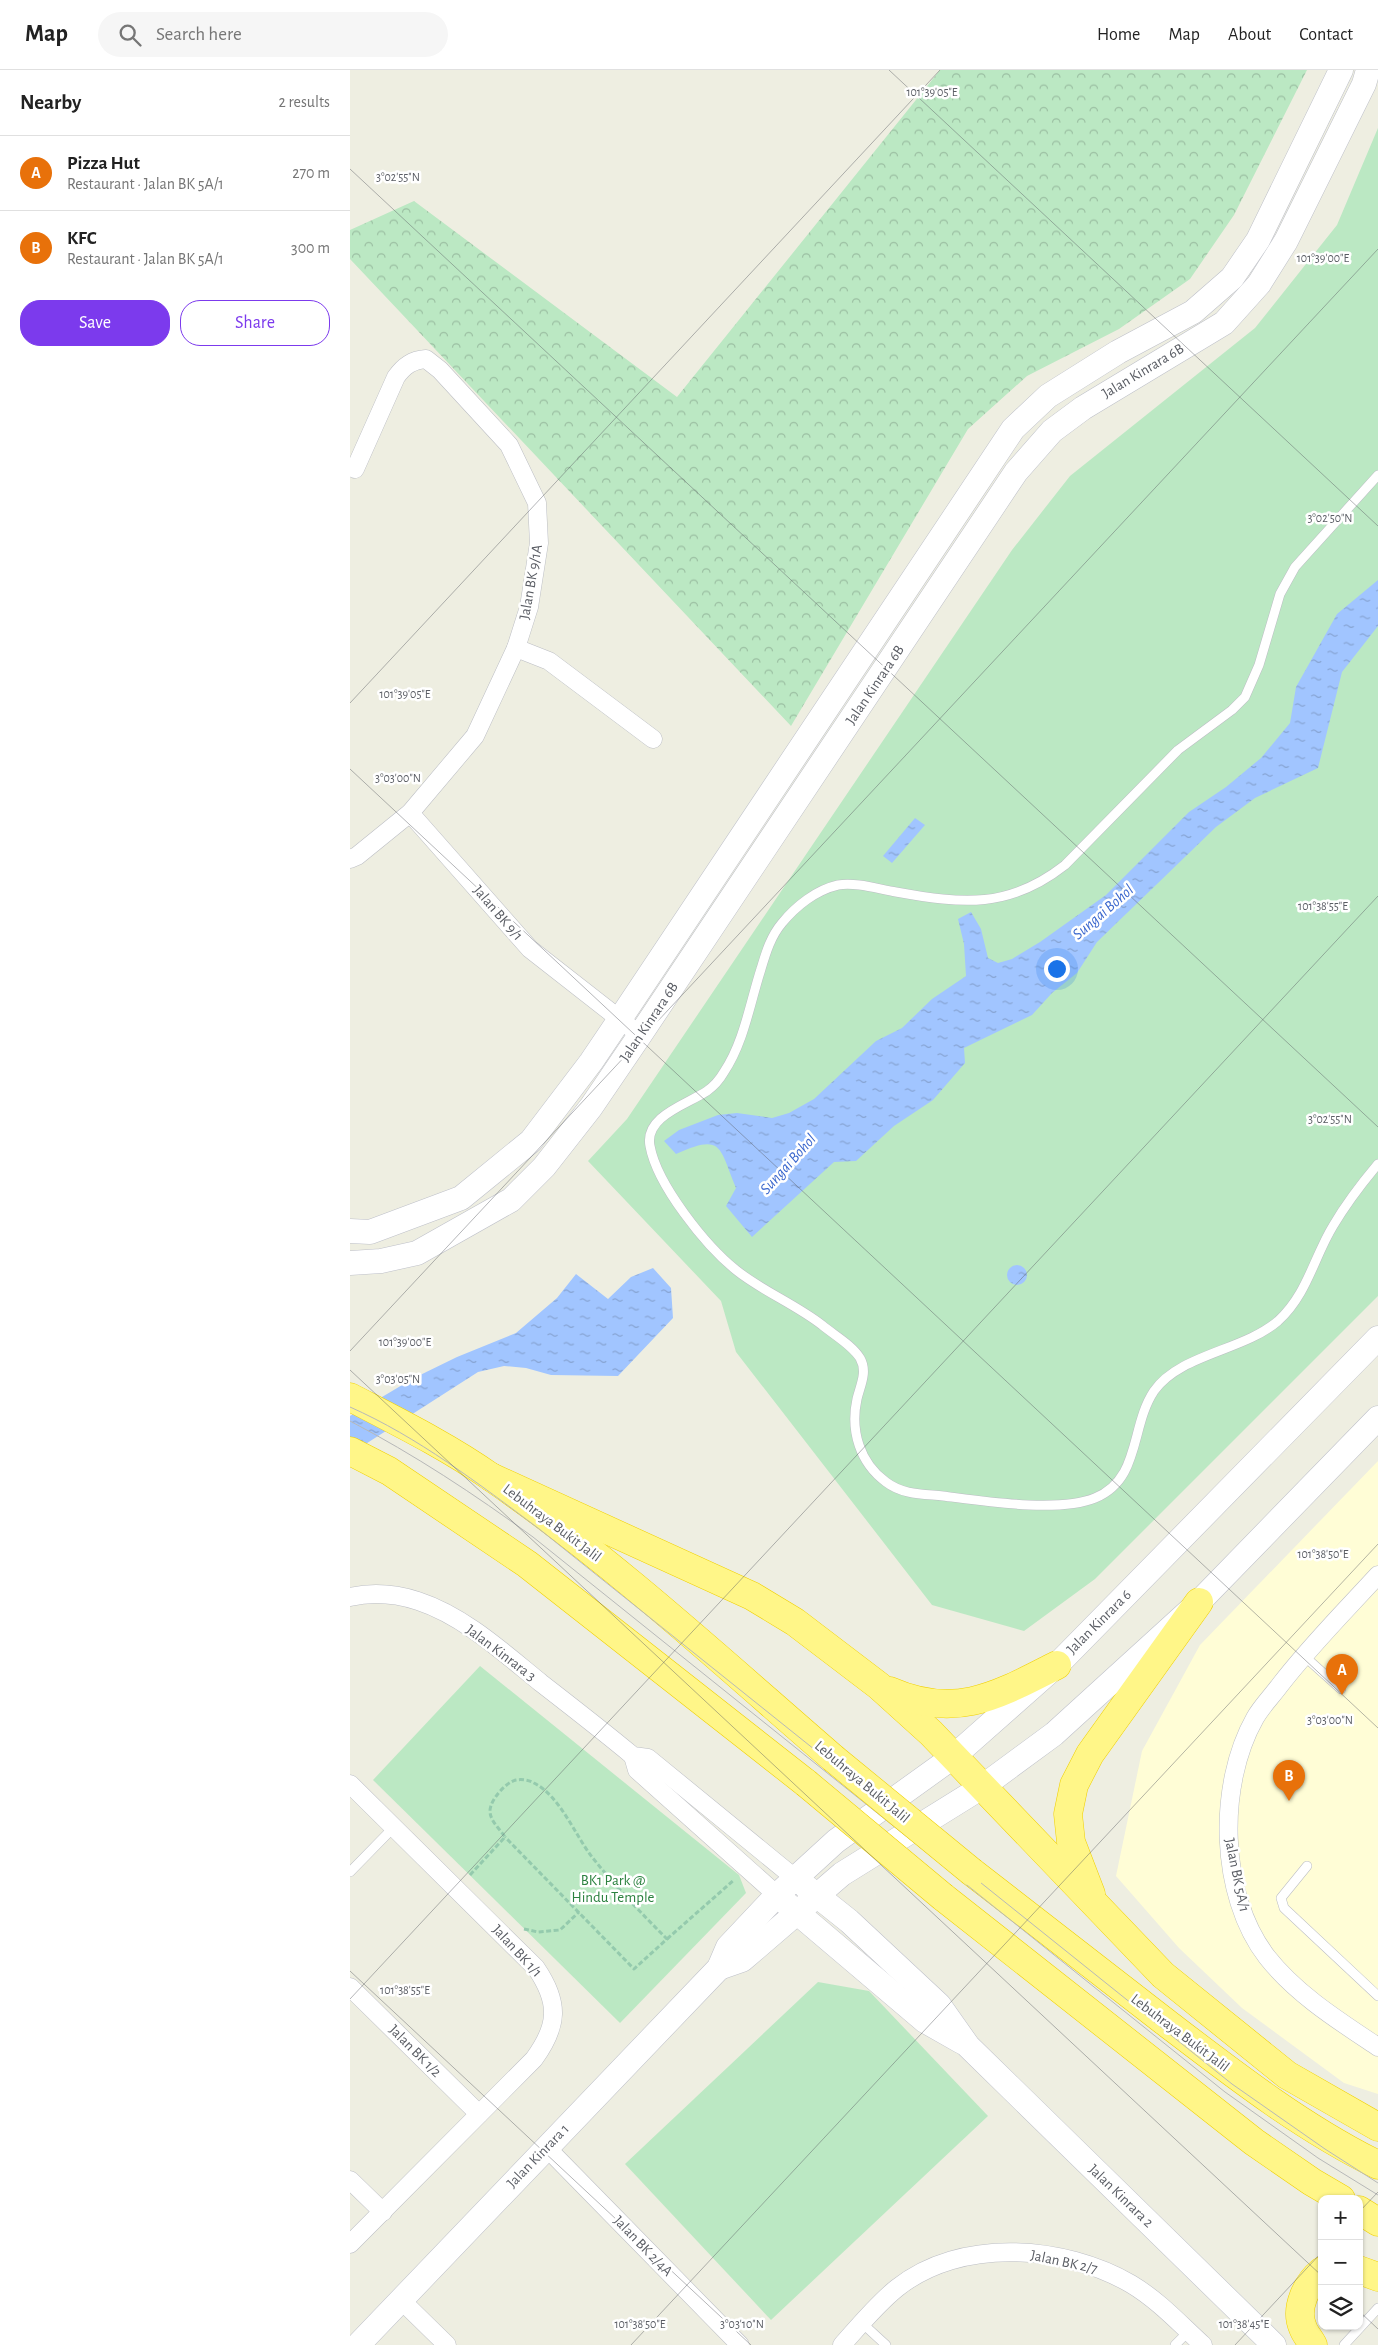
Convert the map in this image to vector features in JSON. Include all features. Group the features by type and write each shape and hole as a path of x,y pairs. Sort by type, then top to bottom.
{"highway":[{"name":"Lebuhraya Bukit Jalil","path":"350,1397 425,1436 491,1477 630,1582 833,1758 972,1872 1261,2093 1335,2144 1378,2165"},
{"path":"350,1451 389,1471 527,1564 806,1783 943,1897 1254,2142 1334,2195"},
{"path":"491,1477 752,1596 795,1622 879,1686 932,1733 1097,1909 1163,1975 1287,2075 1378,2127"},
{"path":"1097,1909 1080,1872 1071,1842 1068,1814 1074,1785 1090,1754 1199,1602"},
{"path":"879,1686 906,1698 925,1702 970,1702 1000,1694 1057,1665"},
{"path":"1363,2212 1378,2218"},
{"path":"1363,2213 1378,2222"},
{"path":"1363,2271 1378,2277"},
{"path":"1314,2345 1302,2326 1301,2308 1305,2290 1318,2275"}],"street":[{"name":"Jalan Kinrara 6B","path":"350,1232 370,1232 461,1198 531,1141 591,1062 1013,429 1048,396 1118,352 1193,312 1232,278 1258,240 1341,70"},
{"name":"Jalan Kinrara 6B","path":"350,1264 380,1261 417,1253 511,1200 544,1167 591,1107 640,1035 1016,472 1052,431 1082,408 1224,322 1259,284 1286,241 1364,84 1368,70"},
{"name":"Jalan BK 9/1A","path":"350,858 357,856 410,813 475,736 516,648 529,607 539,543 537,503 509,445 440,370 426,359 416,360 406,365 396,377 355,469"},
{"path":"516,648 549,661 654,739"},
{"name":"Jalan BK 9/1","path":"410,813 530,949 640,1035"},
{"name":"Jalan Kinrara 6","path":"777,1895 836,1841 953,1757 1057,1665 1378,1338"},
{"path":"817,1895 842,1874 982,1787 1054,1734 1199,1602 1378,1418"},
{"name":"Jalan BK 5A/1","path":"1378,1575 1303,1655 1255,1718 1244,1743 1234,1778 1228,1806 1227,1840 1238,1897 1249,1928 1266,1956 1287,1979 1335,2018 1378,2047"},
{"name":"Jalan Kinrara 3","path":"350,1597 363,1594 388,1594 418,1601 446,1613 505,1654 634,1756 648,1758 796,1878"},
{"name":"Jalan Kinrara 3","path":"634,1756 637,1770 777,1895"},
{"name":"Jalan BK 1/1","path":"350,1784 536,1968 548,1984 553,2002 554,2020 547,2040 534,2059 350,2244"},
{"name":"Jalan Kinrara 2","path":"796,1878 873,1943 939,2005 968,2046 1274,2345"},
{"name":"Jalan Kinrara 2","path":"777,1895 925,2021 968,2046"},
{"name":"Jalan Kinrara 1","path":"358,2345 719,1968 728,1947 777,1895"},
{"name":"Jalan Kinrara 1","path":"719,1968 742,1960 817,1895"},
{"name":"Jalan BK 1/2","path":"350,1987 479,2114"},
{"name":"Jalan BK 2/4A","path":"546,2147 740,2345"},
{"path":"350,2180 383,2212"},
{"name":"Jalan BK 2/7","path":"842,2345 897,2288 920,2273 944,2263 997,2253 1025,2253 1076,2261 1105,2271 1132,2285 1161,2306 1203,2345"},
{"path":"400,2300 447,2345"}],"lane":[{"path":"1378,475 1295,567 1280,594 1259,665 1245,697 1232,710 1178,750 1065,865 1044,882 1002,898 952,900 841,884 820,892 780,924 769,943 736,1051 726,1070 708,1091 670,1112 650,1132 649,1142 664,1182 683,1211 724,1259 738,1272 814,1319 860,1357 864,1369 854,1416 856,1437 860,1452 872,1470 896,1489 915,1494 1012,1504 1082,1502 1096,1497 1119,1482 1127,1466 1148,1400 1158,1386 1171,1374 1185,1366 1248,1341 1280,1319 1301,1292 1331,1228 1378,1164"},
{"path":"1303,1655 1341,1689"},
{"path":"350,1872 394,1827"},
{"path":"1308,1866 1281,1898 1284,1908 1378,1996"},
{"path":"1344,2345 1378,2308"},
{"path":"862,2323 886,2345"},
{"path":"1175,2345 1188,2332"}],"path":[{"path":"667,1939 635,1907 592,1857 557,1803 536,1784 526,1780 510,1782 494,1799 490,1811 492,1820 505,1836 634,1970 740,1875"},
{"path":"470,1875 505,1836"},
{"path":"524,1929 538,1932 560,1930 578,1912"}],"shaded area":[{"path":"1378,1461 1378,2094 1344,2083 1242,2008 1179,1948 1116,1876 1142,1751 1200,1645"}],"green space":[{"path":"940,70 1307,70 1234,215 1190,279 1119,329 1027,376 968,429 791,726 350,259 350,230 414,201 677,397"},
{"path":"1378,128 1378,1296 1095,1579 1024,1631 932,1605 736,1352 721,1301 588,1161 627,1119 1012,550 1070,476 1255,328 1337,225"},
{"name":"BK1 Park @ Hindu Temple","path":"480,1666 739,1875 746,1893 620,2023 373,1780"},
{"path":"818,1982 869,1991 988,2116 771,2320 625,2164"}],"water":[{"name":"Sungai Bohol","path":"1378,580 1378,626 1342,672 1318,768 1255,798 1216,827 1097,942 1077,973 1052,993 1032,1015 964,1048 965,1063 933,1100 894,1126 856,1161 834,1162 752,1237 726,1206 736,1188 726,1162 717,1148 711,1145 703,1145 676,1154 664,1141 679,1130 718,1115 737,1113 772,1118 789,1113 814,1099 876,1041 902,1028 932,999 966,976 964,944 958,919 971,912 981,929 988,958 998,963 1012,959 1040,942 1106,895 1189,812 1226,787 1261,758 1290,723 1296,687 1337,614"},
{"path":"915,818 925,825 892,863 883,856"},
{"path":"1013,1265 1021,1265 1027,1271 1027,1279 1021,1285 1013,1285 1007,1279 1007,1271"},
{"path":"653,1268 671,1288 673,1318 618,1376 551,1375 526,1368 504,1366 478,1372 350,1454 350,1416 414,1378 457,1357 516,1333 557,1298 576,1274 608,1299 631,1277"}],"tram line":[{"path":"350,1407 400,1432 424,1447 471,1478 538,1528 1232,2084 1325,2149 1378,2183"},
{"path":"350,1421 398,1447 444,1476 533,1537 1225,2092 1318,2158 1378,2195"}],"place":[{"name":"Pizza Hut","path":"1342,1695"},
{"name":"KFC","path":"1289,1801"}]}
